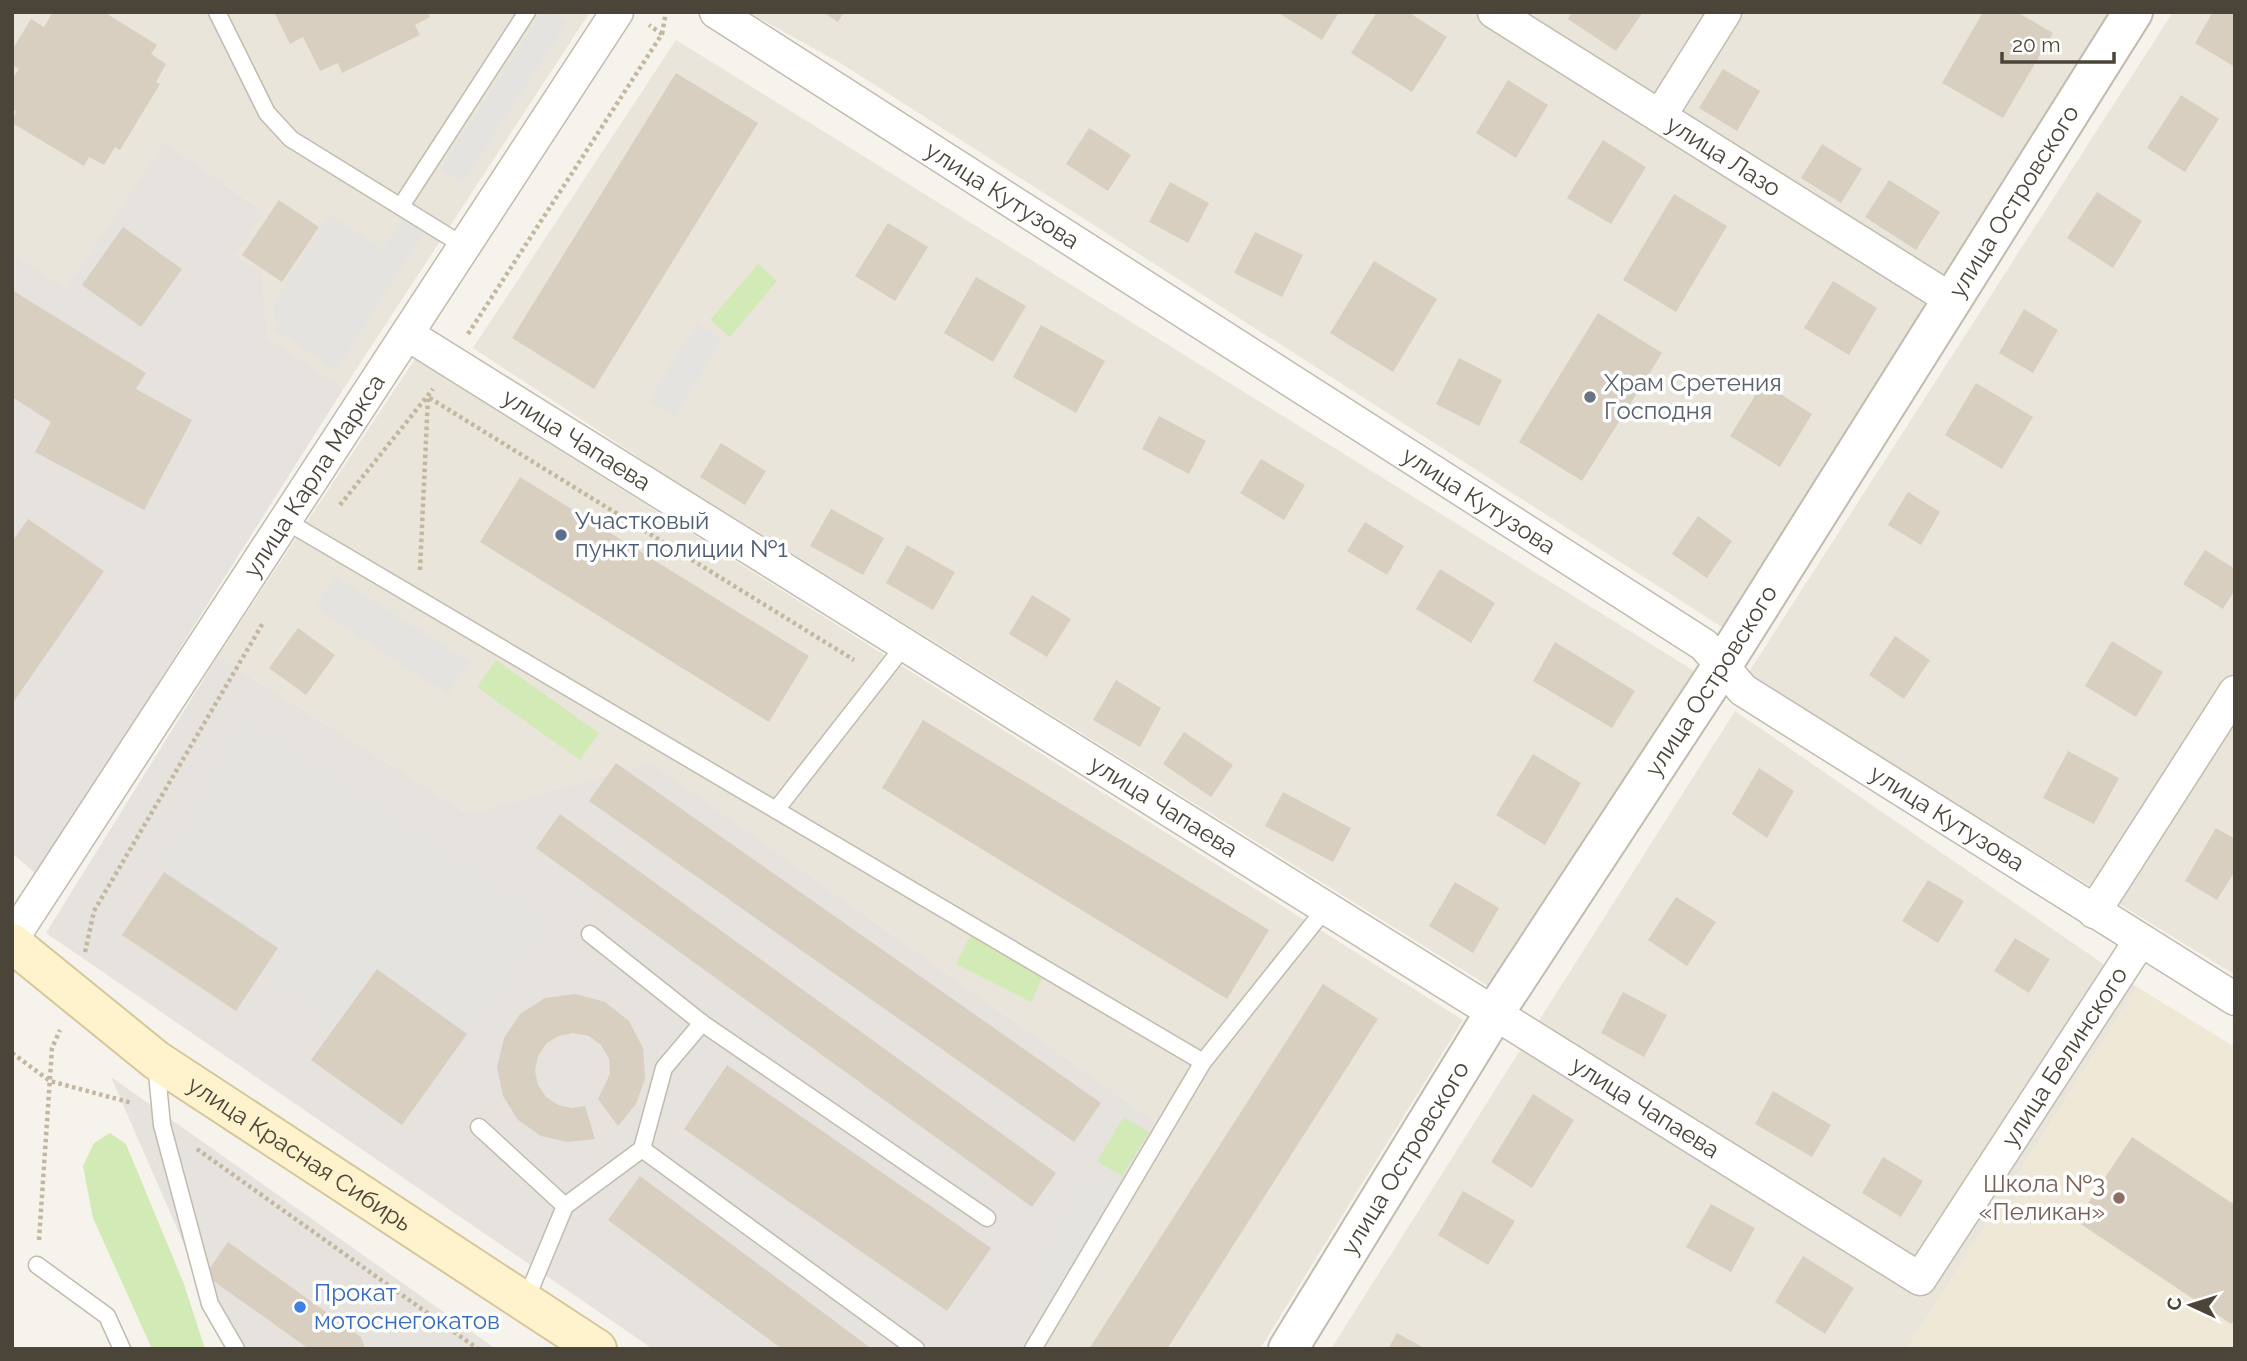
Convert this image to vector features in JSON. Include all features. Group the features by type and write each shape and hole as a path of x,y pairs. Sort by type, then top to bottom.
{"main road":[{"name":"улица Красная Сибирь","path":"12,941 75,997 156,1060 451,1250 597,1349"}],"street":[{"name":"улица Кутузова","path":"716,12 1704,645 1743,690 2235,999"},
{"name":"улица Лазо","path":"1494,12 1952,300"},
{"path":"1660,116 1725,12"},
{"name":"улица Островского","path":"1288,1349 1493,1015 1722,666 2133,12"},
{"name":"улица Карла Маркса","path":"12,941 464,246 628,16"},
{"name":"улица Чапаева","path":"407,334 1493,1015 1920,1279"},
{"path":"2094,912 2235,692"},
{"name":"улица Белинского","path":"1920,1279 2140,941"}],"lane":[{"path":"217,12 267,113 291,139 464,246"},
{"path":"401,206 527,12"},
{"path":"286,521 1203,1062"},
{"path":"776,810 904,646"},
{"path":"1033,1349 1203,1062 1325,909"},
{"path":"590,934 702,1023 987,1218"},
{"path":"525,1302 565,1206 642,1149 664,1068 702,1023"},
{"path":"156,1060 162,1125 210,1304 236,1349"},
{"path":"479,1127 565,1206"},
{"path":"642,1149 916,1349"},
{"path":"37,1265 107,1316 122,1349"}],"path":[{"path":"314,537 428,397 662,34 666,12"},
{"path":"628,16 662,34"},
{"path":"419,598 428,397"},
{"path":"428,397 854,660"},
{"path":"37,1265 52,1048 75,997 94,911 266,619"},
{"path":"12,1053 50,1081 132,1103 478,1349"}],"shaded area":[{"path":"12,12 590,12 344,388 267,337 262,274 236,255 265,212 164,142 65,288 12,253"},
{"path":"542,12 550,12 567,23 463,183 441,168"},
{"path":"748,12 2117,12 1725,629 842,64"},
{"path":"2173,12 2235,12 2235,975 1747,675"},
{"path":"676,40 1696,672 1490,987 664,474 473,348"},
{"path":"164,142 265,212 236,255 262,273 267,337 344,388 37,875 12,853 12,253 65,288"},
{"path":"329,215 383,249 404,216 426,230 336,370 275,330 274,301"},
{"path":"696,323 722,339 675,417 649,401"},
{"path":"415,359 1463,1020 1260,1349 1042,1349 1164,1128 651,762 469,814 218,656"},
{"path":"335,576 469,662 448,694 315,608"},
{"path":"218,656 469,814 651,762 1164,1128 1042,1349 653,1349 46,933"},
{"path":"1735,711 2137,987 1907,1349 1331,1349"},
{"path":"244,721 540,919 467,1034 377,969 340,1021 262,972 277,948 164,872"},
{"name":"Школа №3 «Пеликан»","path":"2137,987 2235,1047 2235,1349 1907,1349"},
{"path":"111,1077 496,1349 235,1349 210,1304"},
{"path":"1086,1180 1112,1192 1063,1293 1037,1281"}],"green space":[{"path":"758,264 777,281 730,337 710,320"},
{"path":"496,660 599,733 580,760 477,687"},
{"path":"971,935 1045,973 1031,1002 956,964"},
{"path":"1124,1117 1149,1132 1122,1176 1097,1161"},
{"path":"110,1133 126,1144 184,1284 205,1349 152,1349 93,1218 83,1166 94,1143"}],"building":[{"path":"53,12 104,12 157,45 151,54 166,64 156,82 160,84 120,150 115,147 104,165 89,157 84,166 12,123 16,111 12,109 12,79 19,69 12,65 12,50 31,19 44,27"},
{"path":"274,12 428,12 430,17 415,25 420,35 342,73 338,63 320,71 303,37 290,44"},
{"path":"823,12 844,12 838,22"},
{"path":"1277,12 1339,12 1322,40"},
{"path":"1377,12 1408,12 1447,37 1412,92 1351,53"},
{"path":"1572,12 1643,12 1616,51 1568,19"},
{"path":"1983,12 2017,12 2053,33 2003,118 1942,83"},
{"path":"2213,12 2235,14 2235,67 2195,43"},
{"path":"1723,69 1760,91 1737,131 1699,108"},
{"path":"676,73 758,123 594,389 512,338"},
{"path":"1508,80 1548,105 1516,158 1476,133"},
{"path":"2181,95 2219,119 2185,172 2147,148"},
{"path":"1089,128 1131,155 1108,191 1066,164"},
{"path":"1603,140 1646,167 1611,224 1567,198"},
{"path":"1822,144 1862,169 1841,203 1801,178"},
{"path":"1889,180 1940,212 1916,250 1865,217"},
{"path":"1170,182 1209,203 1188,243 1149,222"},
{"path":"2097,192 2142,221 2113,268 2067,238"},
{"path":"1674,194 1727,226 1676,312 1623,280"},
{"path":"279,200 319,227 282,282 242,255"},
{"path":"888,223 928,247 895,301 855,276"},
{"path":"123,227 182,269 141,327 82,285"},
{"path":"1255,232 1303,255 1282,297 1234,273"},
{"path":"1374,261 1437,299 1393,372 1330,333"},
{"path":"976,277 1026,306 993,362 944,333"},
{"path":"1833,281 1877,308 1849,355 1804,328"},
{"path":"12,290 146,373 136,389 192,420 144,510 35,452 51,422 12,397"},
{"path":"2024,309 2058,330 2033,373 1999,353"},
{"name":"Храм Сретения Господня","path":"1598,313 1662,353 1582,481 1519,442"},
{"path":"1041,325 1105,361 1076,413 1013,377"},
{"path":"1459,358 1502,380 1479,426 1436,404"},
{"path":"1763,383 1812,414 1780,467 1730,436"},
{"path":"1976,383 2033,417 2002,469 1945,435"},
{"path":"1159,416 1206,441 1189,474 1142,449"},
{"path":"721,443 766,471 745,505 700,477"},
{"path":"1261,459 1305,485 1284,520 1240,493"},
{"path":"520,477 809,656 769,722 480,542"},
{"path":"1908,492 1940,512 1921,545 1888,525"},
{"path":"831,509 884,538 863,575 810,546"},
{"path":"1698,516 1732,541 1707,578 1672,554"},
{"path":"28,519 104,571 12,704 12,542"},
{"path":"1365,522 1404,546 1387,575 1347,551"},
{"path":"907,545 955,572 933,610 886,583"},
{"path":"2205,550 2235,569 2235,590 2223,609 2183,584"},
{"path":"1440,569 1495,603 1471,643 1416,609"},
{"path":"1032,595 1071,619 1047,657 1009,634"},
{"path":"298,628 335,655 306,695 269,668"},
{"path":"1895,636 1930,660 1904,699 1869,675"},
{"path":"2112,641 2163,672 2136,717 2085,686"},
{"path":"1555,642 1635,691 1612,728 1533,681"},
{"path":"1116,680 1161,708 1140,747 1093,720"},
{"path":"923,720 1269,930 1227,999 882,788"},
{"path":"1184,732 1233,765 1211,797 1163,764"},
{"path":"2068,751 2119,778 2094,824 2043,798"},
{"path":"1533,754 1581,783 1545,845 1496,815"},
{"path":"616,763 1101,1103 1074,1142 589,801"},
{"path":"1759,768 1794,791 1767,838 1732,814"},
{"path":"1283,792 1351,828 1333,862 1265,826"},
{"path":"560,814 1056,1173 1032,1207 536,848"},
{"path":"2216,828 2235,839 2235,871 2217,900 2185,881"},
{"path":"164,872 278,948 236,1011 122,935"},
{"path":"1928,880 1964,901 1938,943 1902,921"},
{"path":"1455,882 1499,908 1473,953 1429,926"},
{"path":"1676,897 1716,922 1687,966 1648,940"},
{"path":"2015,938 2050,959 2029,993 1994,971"},
{"path":"377,969 467,1034 402,1125 311,1060"},
{"path":"1323,984 1378,1019 1167,1349 1089,1349"},
{"path":"1623,992 1667,1015 1644,1057 1601,1033"},
{"path":"575,994 605,1002 629,1021 643,1048 645,1078 636,1104 618,1126 598,1099 610,1074 609,1059 601,1045 589,1036 573,1033 558,1036 546,1044 538,1056 535,1071 538,1085 546,1097 558,1105 572,1108 585,1106 595,1139 567,1142 541,1136 518,1120 503,1096 497,1067 504,1038 520,1014 545,998"},
{"path":"727,1065 991,1248 947,1311 684,1129"},
{"path":"1773,1091 1831,1125 1812,1157 1755,1124"},
{"path":"1533,1094 1574,1120 1532,1188 1491,1162"},
{"path":"2132,1137 2235,1205 2235,1319 2231,1324 2076,1221"},
{"path":"1883,1157 1923,1181 1901,1217 1862,1193"},
{"path":"640,1176 872,1349 782,1349 608,1220"},
{"path":"1463,1191 1515,1221 1488,1265 1438,1235"},
{"path":"1711,1204 1755,1228 1731,1272 1686,1247"},
{"path":"228,1242 361,1337 365,1349 309,1349 205,1275"},
{"path":"1803,1256 1854,1288 1825,1334 1775,1302"},
{"path":"1397,1333 1426,1349 1388,1349"}],"place":[{"name":"Храм Сретения Господня","path":"1590,397"},
{"name":"Участковый пункт полиции №1","path":"561,535"},
{"name":"Школа №3 «Пеликан»","path":"2119,1198"},
{"name":"Прокат мотоснегокатов","path":"300,1307"}]}
